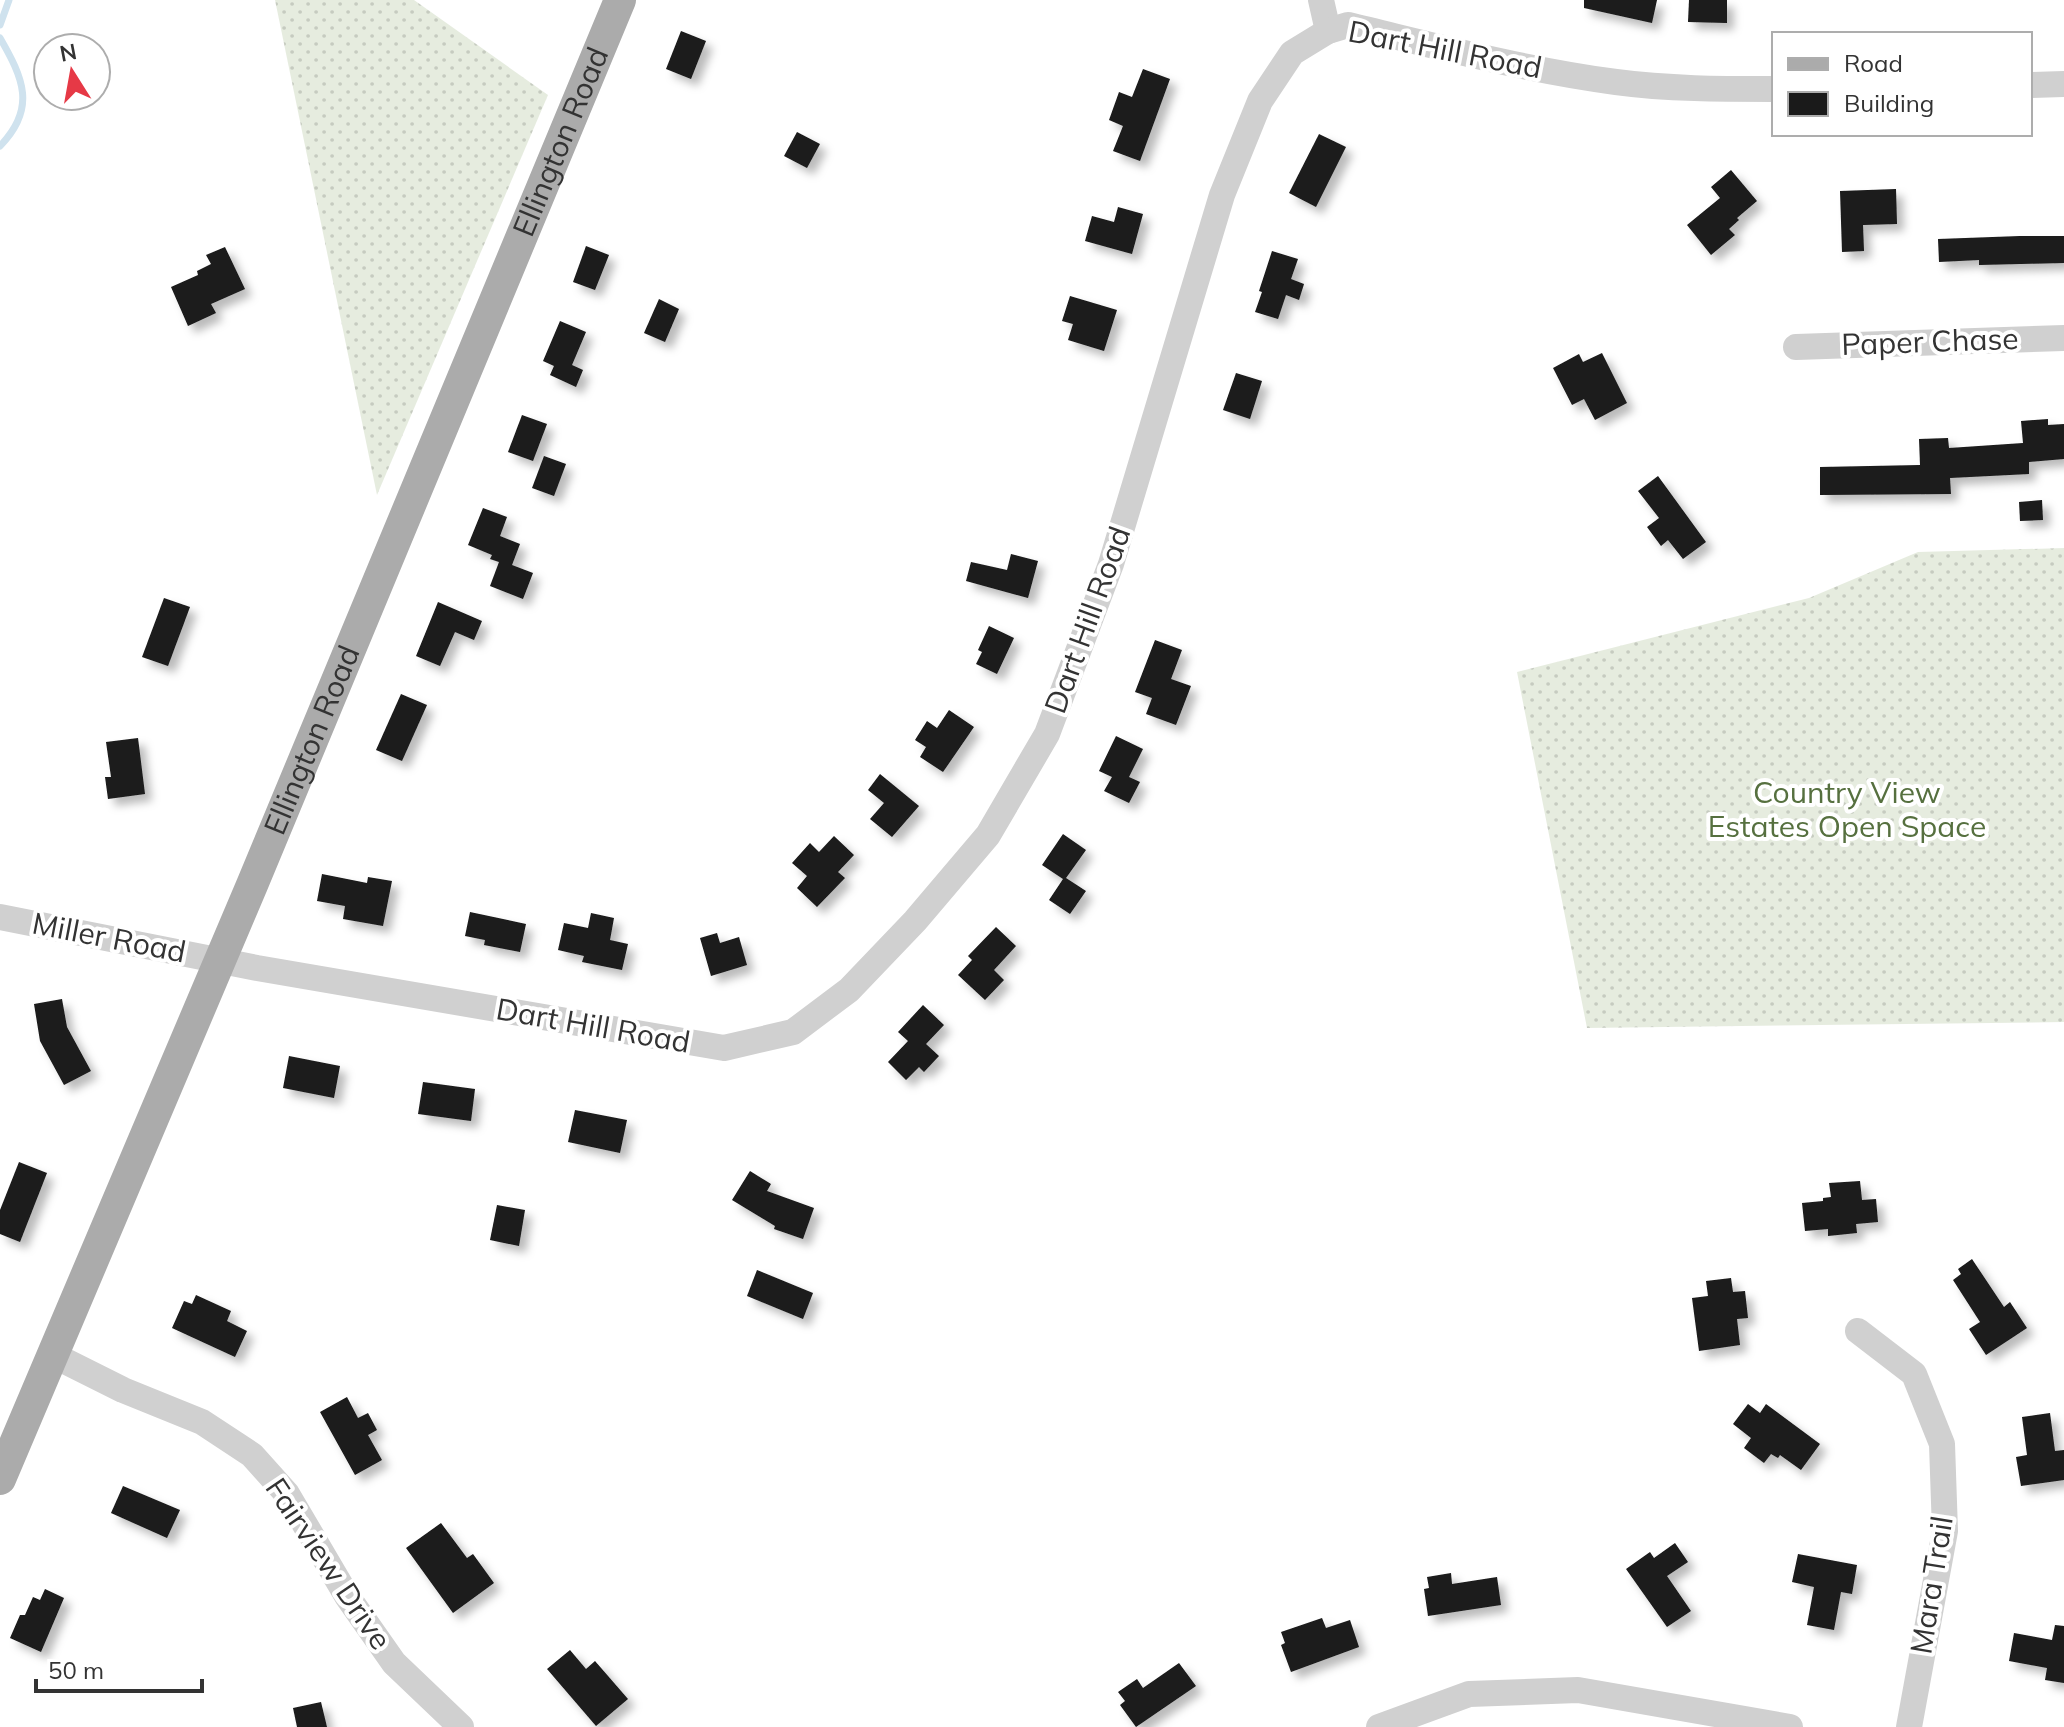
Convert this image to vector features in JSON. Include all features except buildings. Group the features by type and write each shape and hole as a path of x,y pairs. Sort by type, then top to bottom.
{"main road":[{"name":"Ellington Road","path":"0,1479 252,885 620,0"}],"street":[{"path":"1321,0 1328,31"},
{"name":"Dart Hill Road","path":"218,959 724,1048 793,1032 849,990 915,921 988,835 1047,734 1111,564 1228,182 1260,101 1292,53 1328,31 1348,25 1513,64 1616,82 1681,89 1772,89"},
{"path":"2032,85 2064,84"},
{"name":"Paper Chase","path":"1796,347 2064,338"},
{"name":"Miller Road","path":"0,917 218,959"},
{"name":"Mara Trail","path":"1858,1331 1914,1374 1942,1444 1945,1531 1909,1727"},
{"name":"Fairview Drive","path":"53,1355 123,1390 202,1422 252,1455 287,1494 347,1596 394,1663 461,1727"},
{"path":"1379,1727 1469,1694 1578,1690 1756,1724 1790,1727"}],"green space":[{"path":"275,0 414,0 548,95 377,495"},
{"name":"Country View Estates Open Space","path":"2064,548 2064,1022 1587,1028 1517,672 1809,598 1918,552"}],"waterway":[{"path":"0,25 9,0"},
{"path":"0,38 15,66 22,93 19,119 0,146"}]}
